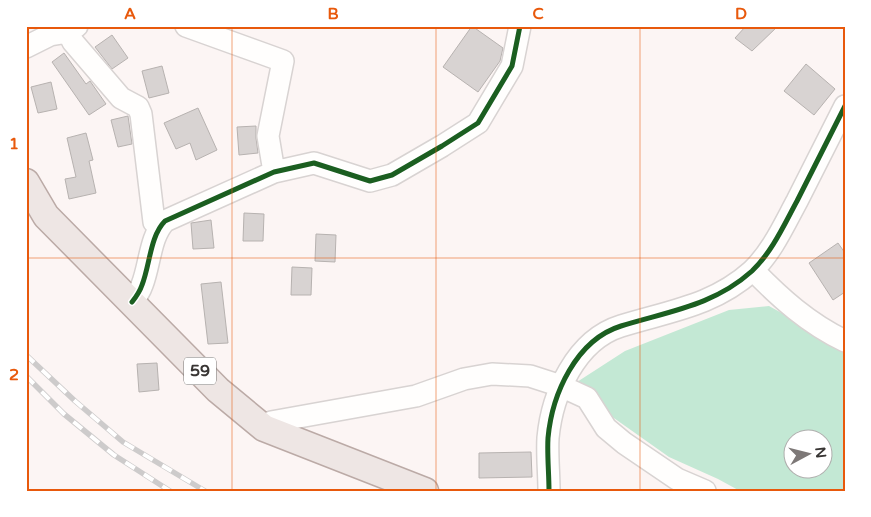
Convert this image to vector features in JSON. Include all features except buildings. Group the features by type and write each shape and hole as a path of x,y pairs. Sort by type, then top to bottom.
{"main road":[{"name":"59","path":"26,182 46,216 218,390 264,428 425,491"}],"street":[{"path":"186,26 283,61 268,136 274,172"},
{"path":"132,302 142,285 160,226 165,221 274,172 314,163 370,181 392,175 478,123 512,66 520,26"},
{"path":"26,47 50,35 72,29 73,42 121,98 138,107 141,114 154,222 160,226"},
{"path":"549,491 548,437 555,401 570,368 600,336 618,327 688,308 729,289 753,270 776,242 845,106"},
{"path":"753,270 795,310 826,332 845,341"},
{"path":"264,428 271,422 416,396 464,379 492,374 530,376 561,386 587,398 606,428 624,444 677,479 705,491"}],"green space":[{"path":"769,306 845,348 845,491 740,491 669,457 611,416 577,382 625,351 729,310"}],"railway":[{"path":"26,355 75,401 123,442 205,491"},
{"path":"26,376 64,414 114,455 170,491"}],"cycle path":[{"path":"132,302 138,294 145,277 156,235 165,221 274,172 314,163 370,181 392,175 478,123 512,66 520,26"},
{"path":"549,491 548,438 550,421 561,387 579,356 591,343 605,333 621,326 706,300 737,283 752,271 772,247 845,106"}]}
